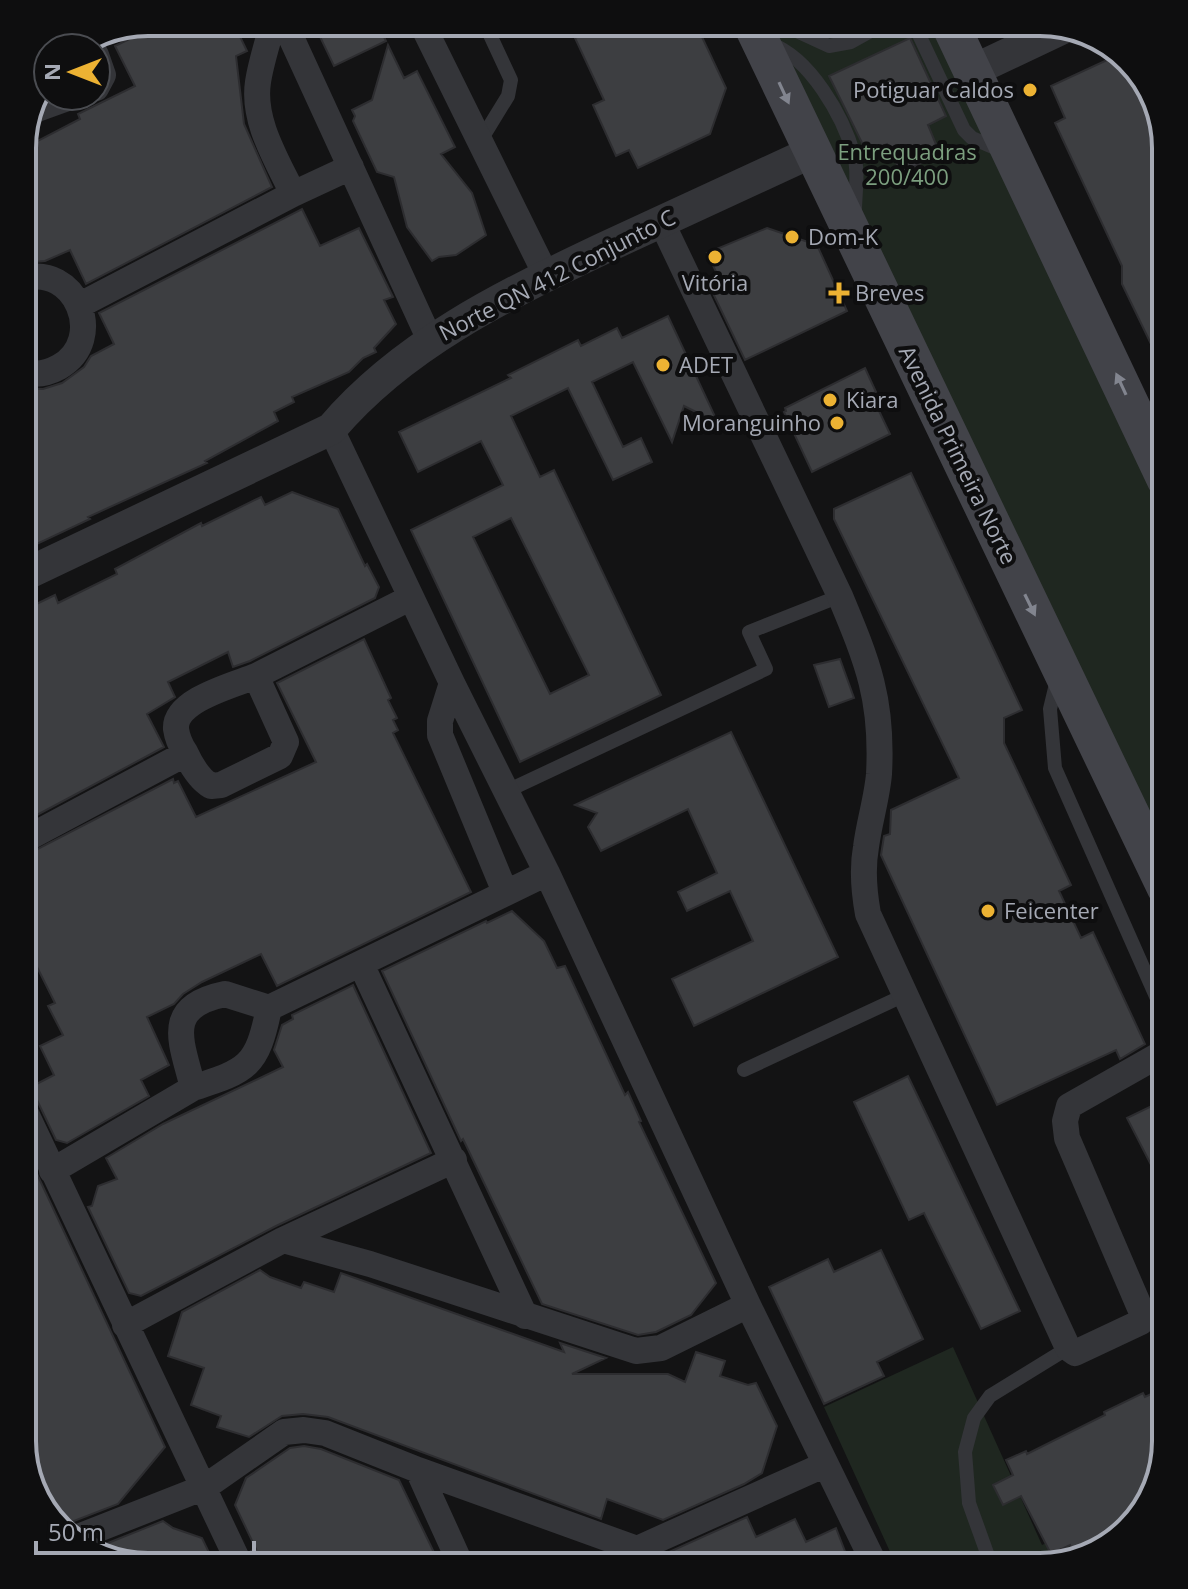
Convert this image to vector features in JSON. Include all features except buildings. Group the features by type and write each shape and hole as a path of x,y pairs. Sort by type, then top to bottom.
{"main road":[{"name":"Avenida Primeira Norte","path":"766,36 812,152 1152,859"},
{"path":"956,36 1152,450"}],"street":[{"path":"269,36 257,84 259,113 293,194"},
{"path":"290,36 430,340"},
{"path":"428,36 546,275"},
{"path":"972,71 1046,36"},
{"name":"Norte QN 412 Conjunto C","path":"36,569 331,429 358,397 430,340 546,275 812,152"},
{"path":"80,305 351,167"},
{"path":"661,221 840,596 865,655 879,712 879,776 865,850 864,891 868,914 1068,1348 1078,1353 1141,1322 1143,1315 1067,1138 1065,1121 1069,1106 1152,1059"},
{"path":"36,277 50,278 68,288 80,305 84,325 80,345 68,361 50,372 36,373"},
{"path":"331,429 410,598 547,873 748,1305 869,1553"},
{"path":"256,676 286,742 284,751 280,756 221,785 211,786 202,781 185,754 176,730 177,721 190,703 256,676 410,598"},
{"path":"452,683 440,721 440,735 505,892"},
{"path":"36,834 185,754"},
{"path":"193,1088 180,1040 180,1027 188,1009 203,999 225,994 269,1008 547,873"},
{"path":"361,964 525,1316"},
{"path":"52,1171 193,1088 232,1076 248,1065 263,1039 269,1008"},
{"path":"36,1136 235,1553"},
{"path":"125,1325 283,1240 454,1160"},
{"path":"283,1240 370,1264 636,1351 661,1348 748,1305"},
{"path":"86,1534 205,1487 284,1432 304,1430 325,1433 637,1549"},
{"path":"629,1553 824,1465"},
{"path":"418,1470 456,1553"}],"lane":[{"path":"481,140 508,96 511,80 491,36"},
{"path":"769,36 778,47 799,60 825,94 843,127 855,157 852,235"},
{"path":"792,36 829,46 851,42 862,36"},
{"path":"920,36 964,130 972,138 1012,154"},
{"path":"507,791 766,669 749,632 840,596"},
{"path":"1060,668 1050,709 1055,768 1152,987"},
{"path":"744,1070 907,994"},
{"path":"987,1553 969,1503 965,1452 974,1418 990,1396 1068,1348"}],"green space":[{"name":"Entrequadras 200/400","path":"754,36 937,36 1152,489 1152,875"},
{"path":"953,1347 1042,1545 1133,1503 1102,1534 1055,1552 891,1553 824,1407"}],"place":[{"name":"Potiguar Caldos","path":"1030,90"},
{"name":"Dom-K","path":"792,237"},
{"name":"Vitória","path":"715,257"},
{"name":"Breves","path":"839,293"},
{"name":"ADET","path":"663,365"},
{"name":"Kiara","path":"830,400"},
{"name":"Moranguinho","path":"837,423"},
{"name":"Feicenter","path":"988,911"}]}
